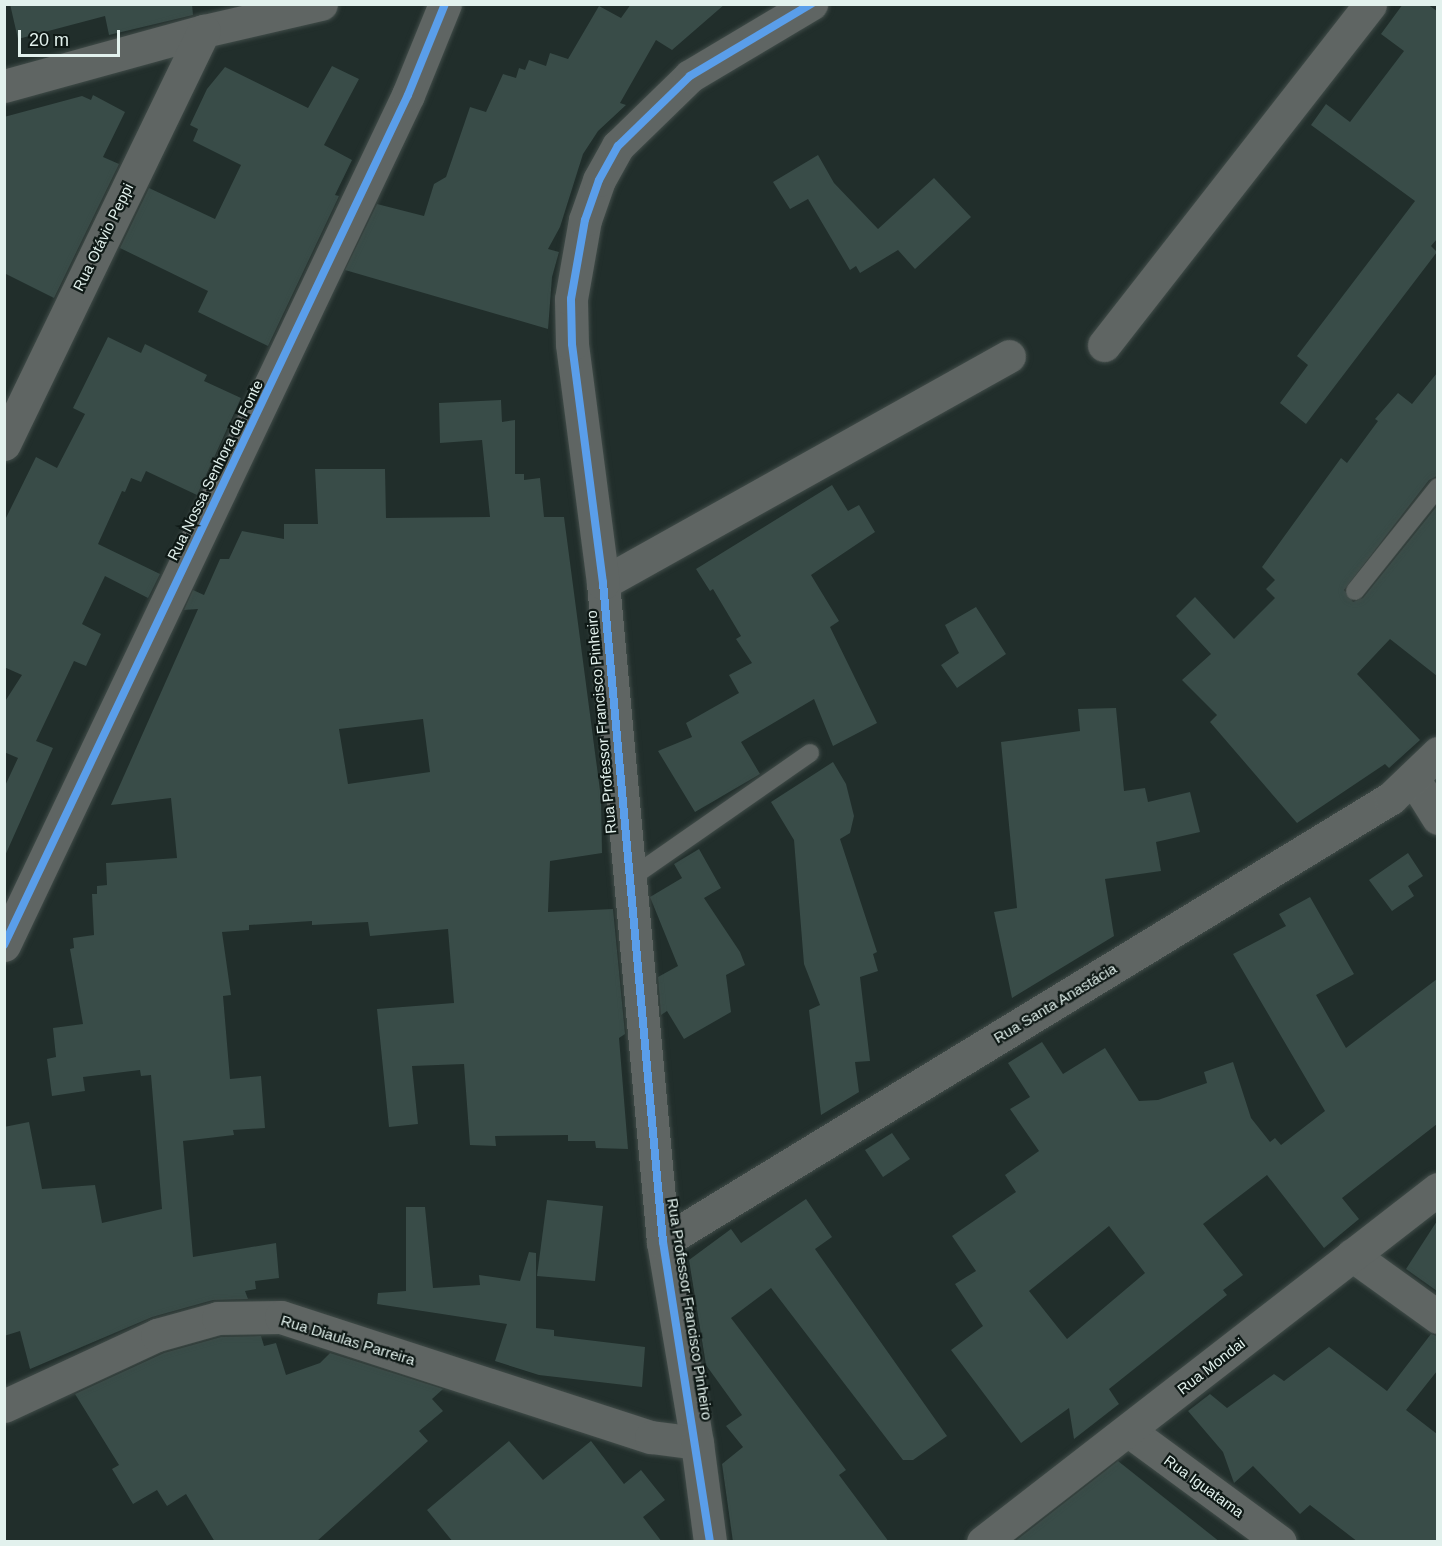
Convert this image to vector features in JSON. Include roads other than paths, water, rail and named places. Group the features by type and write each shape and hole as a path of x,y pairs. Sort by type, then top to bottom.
{"street":[{"path":"4,86 204,31 321,4"},
{"name":"Rua Nossa Senhora da Fonte","path":"4,945 408,95 445,4"},
{"name":"Rua Professor Francisco Pinheiro","path":"710,1542 697,1443 663,1242 628,880 603,583 572,344 571,299 585,220 599,180 618,146 643,118 690,76 811,4"},
{"path":"1104,345 1370,4"},
{"name":"Rua Otávio Peppi","path":"4,444 204,31"},
{"path":"603,583 1009,356"},
{"name":"Rua Santa Anastácia","path":"663,1242 1391,798 1437,753"},
{"path":"1413,778 1437,818"},
{"name":"Rua Mondai","path":"983,1542 1129,1431 1437,1189"},
{"path":"1352,1256 1437,1317"},
{"name":"Rua Diaulas Parreira","path":"4,1406 157,1335 218,1318 281,1317 651,1437 697,1443"},
{"name":"Rua Iguatama","path":"1129,1431 1268,1538"}],"lane":[{"path":"1355,591 1437,487"},
{"path":"628,880 810,753"}]}
